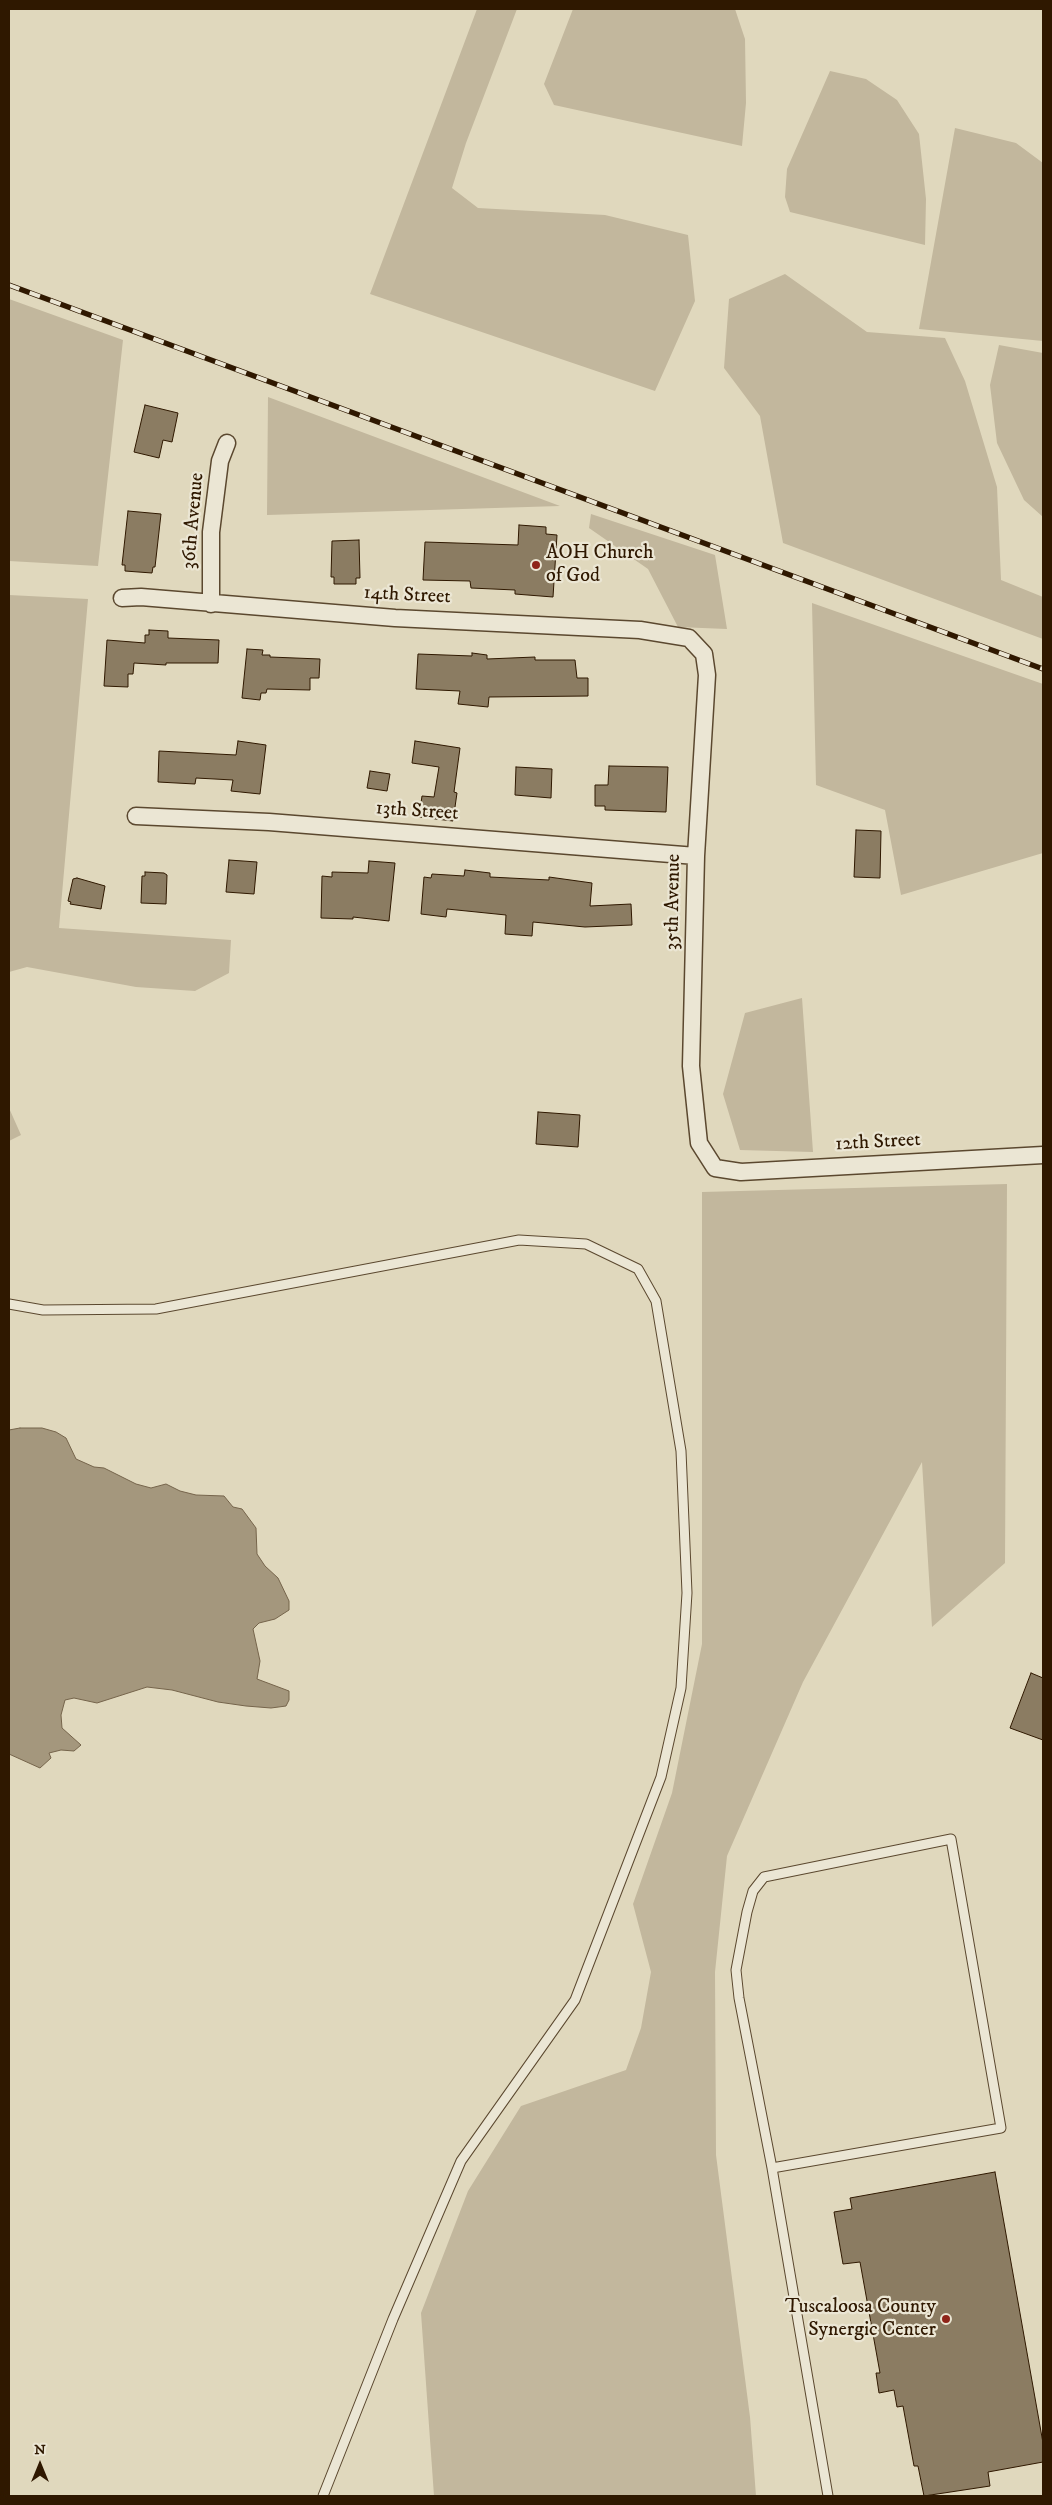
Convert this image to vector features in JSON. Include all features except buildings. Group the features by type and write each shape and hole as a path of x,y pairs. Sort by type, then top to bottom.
{"street":[{"name":"36th Avenue","path":"211,604 211,532 220,461 227,443"},
{"name":"14th Street","path":"122,598 141,597 395,618 640,630 689,638"},
{"name":"35th Avenue","path":"689,638 704,654 707,675 696,856 691,1066 699,1143 715,1168"},
{"name":"13th Street","path":"136,816 269,822 696,856"},
{"name":"12th Street","path":"715,1168 741,1172 1043,1155"}],"lane":[{"path":"9,1304 43,1310 156,1309 519,1240 586,1244 638,1269 656,1301 681,1451 687,1593 681,1688 662,1777 574,2000 461,2161 393,2319 323,2496"},
{"path":"772,2168 1001,2128 950,1838 764,1877 753,1891 736,1970 739,1998 772,2168 828,2496"}],"shaded area":[{"path":"477,9 517,9 466,143 452,188 478,208 605,215 688,235 695,301 655,391 370,294"},
{"path":"573,9 735,9 745,39 746,103 742,146 554,105 544,84"},
{"path":"830,71 866,79 897,100 919,134 926,199 925,245 790,212 785,197 787,169"},
{"path":"955,128 1016,143 1043,163 1043,341 919,329"},
{"path":"785,274 867,332 945,338 965,381 997,487 1001,580 1043,597 1043,639 783,543 760,416 724,368 729,299"},
{"path":"9,299 123,340 98,566 9,561"},
{"path":"999,345 1043,353 1043,517 1024,500 997,443 990,385"},
{"path":"268,397 560,506 267,515"},
{"path":"591,514 715,555 727,629 678,627 648,569 589,528"},
{"path":"9,595 88,599 59,928 231,940 229,973 195,991 136,987 27,967 9,972"},
{"path":"812,603 1043,684 1043,853 901,895 885,810 816,785"},
{"path":"802,998 813,1152 740,1150 723,1094 745,1013"},
{"path":"9,1108 21,1135 9,1141"},
{"path":"1007,1184 1005,1563 932,1627 922,1462 803,1682 727,1856 715,1972 716,2155 750,2417 756,2496 434,2496 421,2313 468,2191 521,2106 626,2070 641,2028 651,1972 633,1904 672,1793 702,1644 702,1192"},
{"path":"42,1428 56,1432 66,1438 76,1459 94,1467 104,1468 136,1484 151,1488 166,1484 180,1491 196,1495 224,1496 233,1507 242,1509 256,1528 257,1554 265,1566 278,1578 289,1601 289,1610 275,1619 259,1623 253,1629 260,1661 257,1679 289,1691 289,1700 286,1706 271,1708 246,1706 218,1702 172,1690 147,1687 97,1703 74,1698 65,1700 61,1715 62,1728 81,1745 74,1751 61,1750 49,1753 51,1758 40,1768 9,1754 9,1430"}],"railway":[{"path":"9,285 1043,669"}],"place":[{"name":"AOH Church of God","path":"536,565"},
{"name":"Tuscaloosa County Synergic Center","path":"946,2319"}]}
